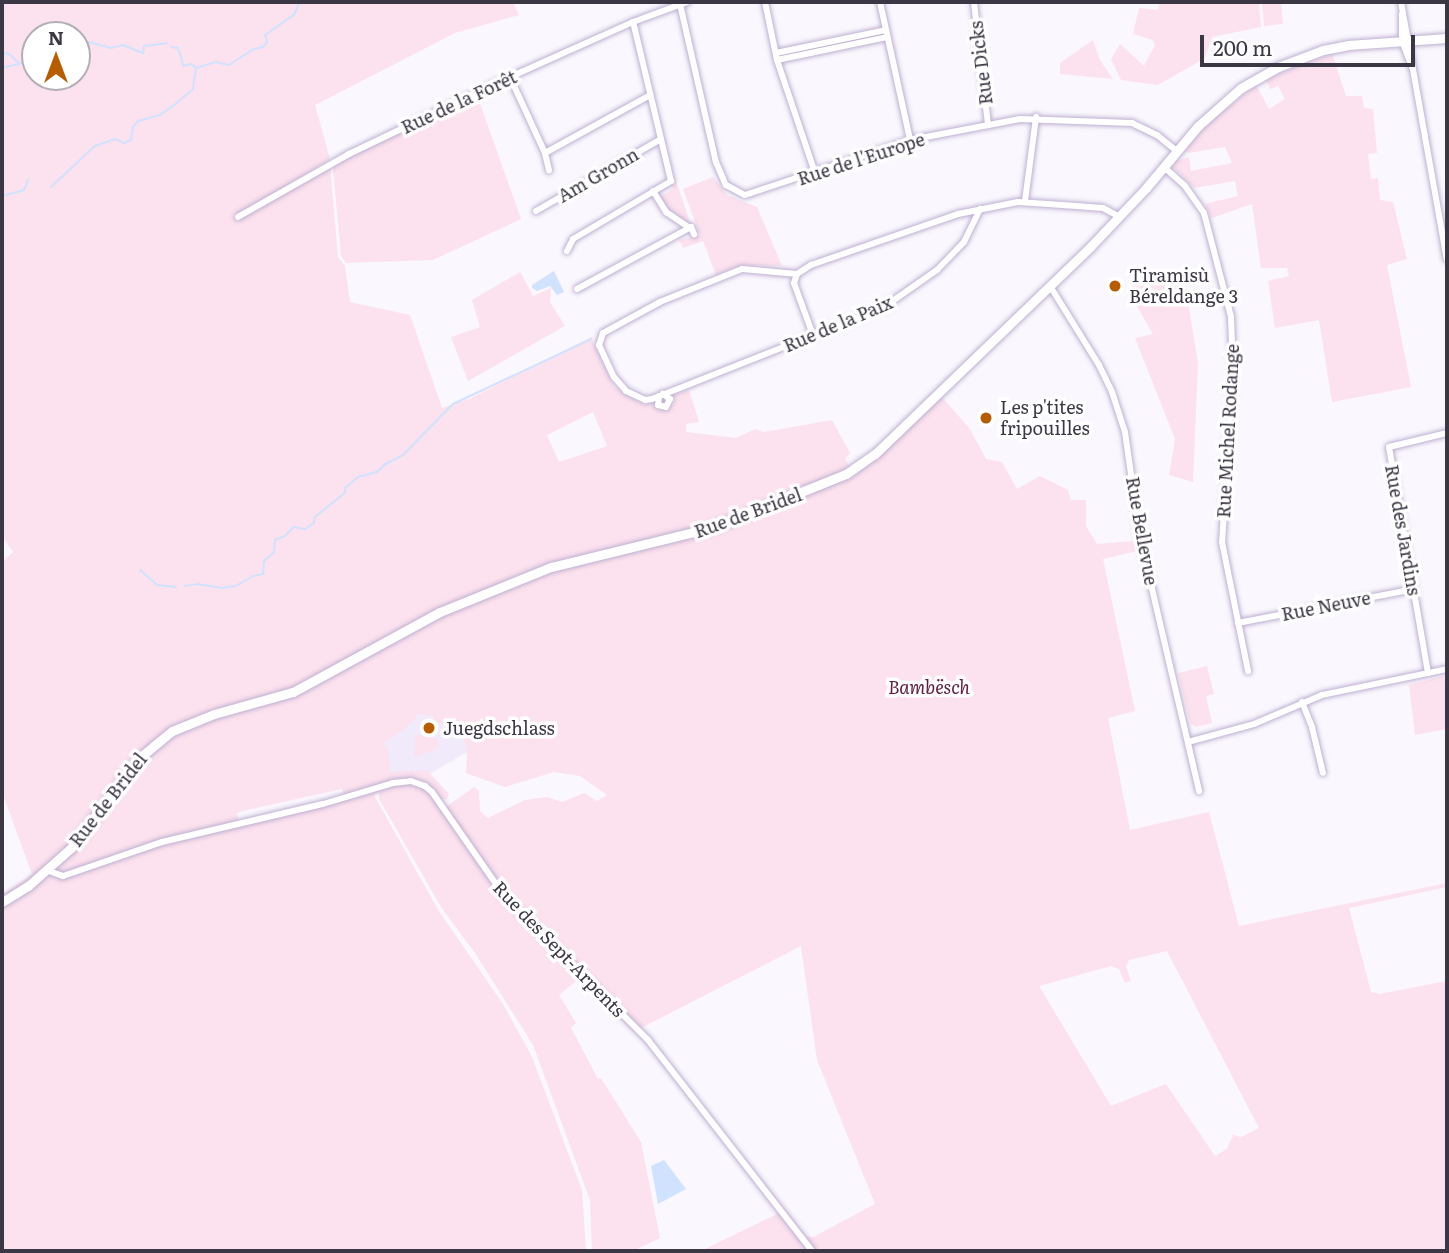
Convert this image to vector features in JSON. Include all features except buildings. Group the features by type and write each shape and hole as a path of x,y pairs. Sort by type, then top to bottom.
{"main road":[{"name":"Rue de Bridel","path":"2,902 48,871 79,838 153,744 189,723 293,692 440,612 551,567 714,527 846,474 875,454 1120,217 1222,103 1278,66 1348,45 1447,38"}],"street":[{"path":"765,2 777,56 815,173"},
{"path":"880,2 910,140"},
{"name":"Rue Dicks","path":"974,2 988,124"},
{"name":"Rue de l'Europe","path":"684,3 710,140 726,185 745,195 910,140 1037,117 1132,123 1157,135 1177,151"},
{"name":"Rue de la Forêt","path":"238,217 331,163 510,77 633,22 684,3"},
{"path":"1402,5 1406,41 1447,259"},
{"name":"Am Gronn","path":"567,251 573,239 671,181 633,22"},
{"path":"777,56 887,33"},
{"path":"510,77 545,153 549,170"},
{"path":"545,153 650,95"},
{"path":"1025,201 1037,117"},
{"name":"Am Gronn","path":"536,211 661,139"},
{"name":"Rue Michel Rodange","path":"1164,167 1185,186 1204,213 1231,317 1233,369 1222,542 1248,671"},
{"path":"577,289 692,231 666,212 653,191"},
{"path":"813,335 795,291 797,274 811,265 979,209 1025,201 1103,208 1120,217"},
{"name":"Rue de la Paix","path":"797,274 742,269 670,297 603,333 599,345 618,384 645,400 661,395 884,307 925,281 964,242 979,209"},
{"name":"Rue Bellevue","path":"1050,286 1112,392 1125,432 1140,537 1199,791"},
{"name":"Rue des Jardins","path":"1428,673 1389,447 1447,433"},
{"name":"Rue Neuve","path":"1238,623 1413,589"},
{"path":"1188,742 1254,724 1322,695 1447,669"},
{"path":"1302,702 1312,727 1323,773"},
{"name":"Rue des Sept-Arpents","path":"48,871 63,876 162,842 393,783 411,781 425,786 432,792 505,897 648,1040 812,1251"}],"shaded area":[{"name":"Juegdschlass","path":"399,700 459,721 467,752 423,778 380,775 369,734"}],"green space":[{"name":"Bambësch","path":"2,2 513,2 519,15 455,33 315,105 330,159 241,213 330,165 338,257 345,266 350,302 410,315 442,408 471,398 591,337 614,387 644,405 652,402 658,410 667,410 675,402 674,395 689,390 699,422 686,424 686,432 736,438 755,429 764,432 832,420 850,453 845,459 855,475 877,458 941,396 970,429 986,459 1002,462 1017,489 1040,476 1068,490 1071,500 1086,500 1086,526 1097,544 1134,541 1137,551 1103,559 1135,711 1108,718 1130,830 1209,812 1239,926 1447,883 1447,887 1349,908 1371,992 1379,994 1447,981 1447,1251 701,1251 779,1213 644,1041 581,977 559,995 576,1023 571,1028 598,1079 601,1078 641,1142 660,1238 633,1251 592,1251 590,1200 533,1045 475,953 441,907 379,799 379,792 374,795 438,910 503,1004 532,1057 582,1190 586,1251 2,1251 2,895 32,874 2,792 2,562 13,552 2,536","holes":["593,412 607,446 559,462 547,435","418,714 433,716 433,723 447,725 459,721 467,752 466,773 505,787 554,772 580,776 607,795 597,801 584,793 562,802 547,797 525,800 488,818 480,811 479,791 474,787 446,807 440,799 447,799 449,794 427,770 390,772 388,749 383,744 411,724","342,789 345,796 239,822 237,813","801,946 817,1060 875,1204 813,1237 806,1236 641,1028","1167,951 1259,1128 1241,1137 1233,1135 1227,1149 1215,1156 1166,1084 1111,1106 1039,986 1111,966 1119,969 1125,983 1131,981 1126,966 1129,960"]},
{"path":"1160,2 1259,2 1261,27 1212,37 1205,58 1158,85 1121,80 1111,59 1120,44 1144,66 1155,45 1153,40 1133,34 1139,8 1158,10"},
{"path":"1262,2 1281,2 1283,24 1264,26"},
{"path":"1093,40 1100,60 1113,79 1060,74 1060,63"},
{"path":"1332,53 1346,96 1362,96 1364,108 1373,109 1377,153 1368,154 1371,179 1378,178 1380,200 1393,202 1407,259 1387,265 1411,387 1332,402 1319,320 1275,328 1268,281 1289,276 1287,268 1261,268 1252,204 1212,218 1205,204 1238,196 1235,181 1194,188 1173,167 1176,161 1189,157 1191,171 1232,163 1225,147 1188,153 1184,150 1213,119 1256,85 1269,109 1285,99 1278,86 1270,89 1266,79"},
{"path":"478,98 521,219 433,260 346,263 341,256 333,169 338,161"},
{"path":"713,177 727,195 757,207 782,266 742,265 716,275 703,241 683,248 679,240 700,235 683,189"},
{"path":"676,181 690,222 687,223 668,210 658,193 662,196 673,189 671,184"},
{"path":"1147,264 1156,281 1173,273 1189,308 1198,364 1193,482 1169,475 1175,439 1135,338 1153,334 1128,291"},
{"path":"520,272 533,296 551,288 550,302 565,326 468,381 451,337 480,327 472,300"},
{"path":"1207,666 1214,694 1206,696 1212,723 1196,727 1190,723 1178,673"},
{"path":"1444,676 1447,687 1447,729 1415,735 1409,685"},
{"path":"415,735 437,738 437,749 414,757"}],"water":[{"path":"554,271 564,292 557,295 550,286 537,291 532,288 532,285"},
{"path":"664,1160 686,1189 658,1204 651,1166"}],"waterway":[{"path":"51,187 95,146 115,139 124,143 131,140 133,127 138,121 160,115 173,106 193,89 196,68 216,62 229,65 254,49 263,47 267,42 265,35 294,15 299,3"},
{"path":"91,43 111,48 123,45 143,53 144,46 167,43"},
{"path":"171,47 178,48 184,66 191,64 196,68"},
{"path":"2,52 18,62"},
{"path":"2,68 21,63"},
{"path":"2,196 24,190 28,180"},
{"path":"185,586 236,586 253,576 263,574 264,561 274,552 275,540 285,536 294,527 305,529 314,523 315,517 345,493 345,488 358,477 377,472 403,455 453,404 591,339"},
{"path":"140,570 157,585 176,587"}],"place":[{"name":"Tiramisù Béreldange 3","path":"1115,286"},
{"name":"Les p'tites fripouilles","path":"986,418"},
{"name":"Juegdschlass","path":"429,728"}]}
